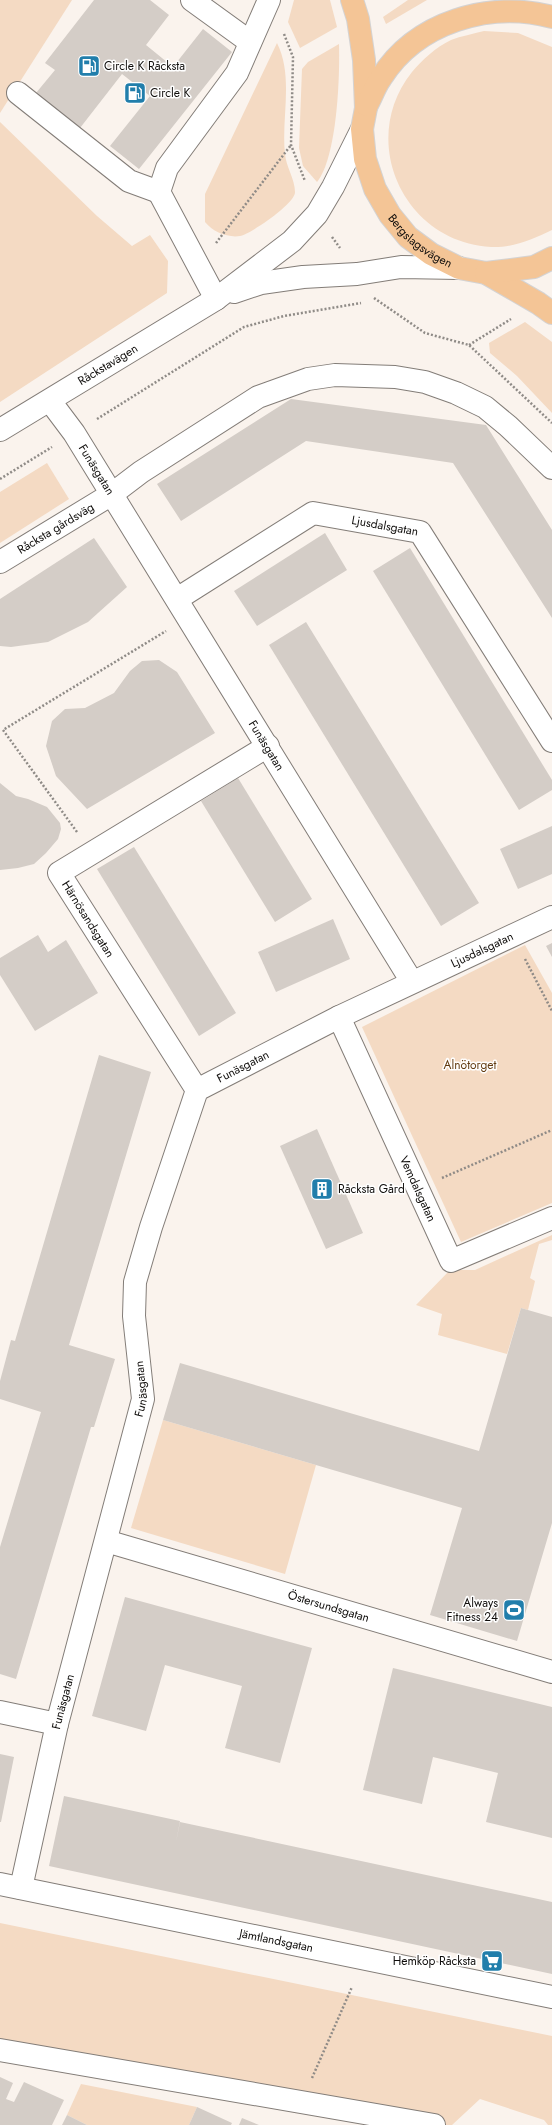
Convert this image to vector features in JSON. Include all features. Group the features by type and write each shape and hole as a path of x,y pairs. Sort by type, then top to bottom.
{"main road":[{"name":"Bergslagsvägen","path":"352,0 358,19 364,60 365,159 375,189 390,215 408,237 431,254 459,268 486,274 538,303 552,313"},
{"path":"364,119 381,78 408,46 438,25 476,10 506,4 537,11 552,17"},
{"path":"486,274 534,268 552,258"}],"street":[{"path":"192,0 250,42"},
{"path":"159,192 167,168 237,73 269,0"},
{"path":"18,94 129,181 159,192 197,260 216,299"},
{"name":"Råckstavägen","path":"0,430 216,299 292,241 316,214 333,187 364,119"},
{"name":"Råckstavägen","path":"216,299 261,283 296,278 357,274 401,268 459,268"},
{"name":"Råcksta gårdsväg","path":"0,562 112,494 141,472 258,397 308,379 336,375 395,377 425,382 456,393 485,408 508,426 552,468"},
{"name":"Funäsgatan","path":"10,1886 57,1724 143,1399 134,1316 135,1282 151,1227 197,1090 339,1017 412,982 74,433 50,401"},
{"name":"Ljusdalsgatan","path":"176,599 313,513 420,532 552,741"},
{"name":"Härnösandsgatan","path":"197,1090 59,873 268,746"},
{"name":"Ljusdalsgatan","path":"412,982 552,917"},
{"name":"Vemdalsgatan","path":"339,1017 451,1261 552,1218"},
{"name":"Östersundsgatan","path":"106,1541 552,1672"},
{"path":"0,1712 57,1724"},
{"name":"Jämtlandsgatan","path":"10,1886 552,1997"},
{"path":"0,2050 434,2125"}],"path":[{"path":"197,260 218,242 291,144"},
{"path":"0,479 244,327 284,316 375,300"},
{"path":"78,834 67,816 3,730 188,617"},
{"path":"513,935 552,1011"},
{"path":"445,1177 552,1130"},
{"path":"302,2101 352,1987"}],"green space":[{"path":"0,0 72,0 0,113"},
{"path":"294,0 330,0 337,27 300,48 288,22"},
{"path":"408,0 427,0 386,24 383,17"},
{"path":"484,31 518,33 552,47 552,230 523,242 499,247 491,247 460,241 434,227 413,208 398,184 390,156 389,128 396,99 412,72 430,54 445,43 459,37"},
{"path":"277,43 285,70 285,154 294,182 295,192 293,197 281,210 253,230 240,236 226,235 212,229 205,222 205,194"},
{"path":"339,44 338,96 333,136 324,170 317,182 303,166 299,148 302,69 308,62"},
{"path":"0,122 97,216 132,246 150,235 168,261 167,293 0,402"},
{"path":"525,322 552,342 552,413 517,376 490,353 489,343"},
{"path":"47,463 69,499 0,543 0,492"},
{"name":"Alnötorget","path":"525,945 552,993 552,1203 461,1242 362,1027"},
{"path":"552,1235 552,1240 539,1244 530,1278 535,1281 528,1310 521,1308 507,1354 438,1335 442,1314 416,1305 450,1270 475,1270"},
{"path":"163,1420 316,1465 285,1574 131,1528"},
{"path":"0,1923 552,2036 552,2125 548,2125 544,2120 480,2099 452,2125 444,2125 0,2049"},
{"path":"81,2084 197,2107 189,2125 87,2125 67,2115"}],"building":[{"path":"94,0 150,0 169,15 146,45 173,67 203,29 232,52 139,169 110,146 150,96 122,74 80,128 36,93 55,70 45,63"},
{"path":"291,399 486,425 552,530 552,618 453,463 306,441 181,521 157,484"},
{"path":"325,533 347,570 257,626 234,591"},
{"path":"94,538 127,587 88,622 48,642 11,647 0,646 0,599"},
{"path":"410,548 552,780 552,790 519,810 373,571"},
{"path":"306,622 479,903 441,926 269,645"},
{"path":"159,660 177,672 215,733 87,809 56,776 46,746 52,721 65,709 85,708 114,693 130,671 142,661"},
{"path":"238,778 312,899 275,922 201,801"},
{"path":"0,783 16,796 47,807 60,823 61,829 58,839 34,864 0,870"},
{"path":"552,826 552,874 518,889 500,849"},
{"path":"134,847 236,1013 199,1036 97,869"},
{"path":"333,919 350,959 276,992 258,952"},
{"path":"38,935 48,952 66,940 98,993 35,1031 0,975 0,958"},
{"path":"552,943 552,957 546,946"},
{"path":"99,1055 151,1072 69,1345 115,1359 94,1427 91,1427 16,1679 0,1674 0,1547 41,1412 0,1399 0,1381 11,1340 15,1341"},
{"name":"Råcksta Gård","path":"317,1129 363,1233 326,1249 280,1146"},
{"path":"521,1308 552,1317 552,1523 517,1641 430,1615 462,1508 163,1420 180,1363 479,1451"},
{"path":"125,1597 312,1648 280,1763 225,1748 242,1686 165,1665 146,1731 92,1716"},
{"path":"393,1668 552,1707 552,1838 486,1822 498,1773 433,1757 422,1804 363,1790"},
{"path":"0,1754 14,1757 1,1822 0,1822"},
{"path":"64,1796 180,1821 176,1842 180,1822 552,1902 552,1974 49,1866"},
{"path":"0,2077 13,2083 6,2099 14,2102 24,2082 64,2100 52,2125 0,2125"},
{"path":"197,2107 232,2123 231,2125 189,2125"},
{"path":"67,2115 87,2125 62,2125"},
{"path":"242,2118 259,2125 239,2125"}],"place":[{"name":"Circle K Råcksta","path":"89,66"},
{"name":"Circle K","path":"135,93"},
{"name":"Råcksta Gård","path":"322,1189"},
{"name":"Always Fitness 24","path":"514,1610"},
{"name":"Hemköp Råcksta","path":"492,1961"}]}
